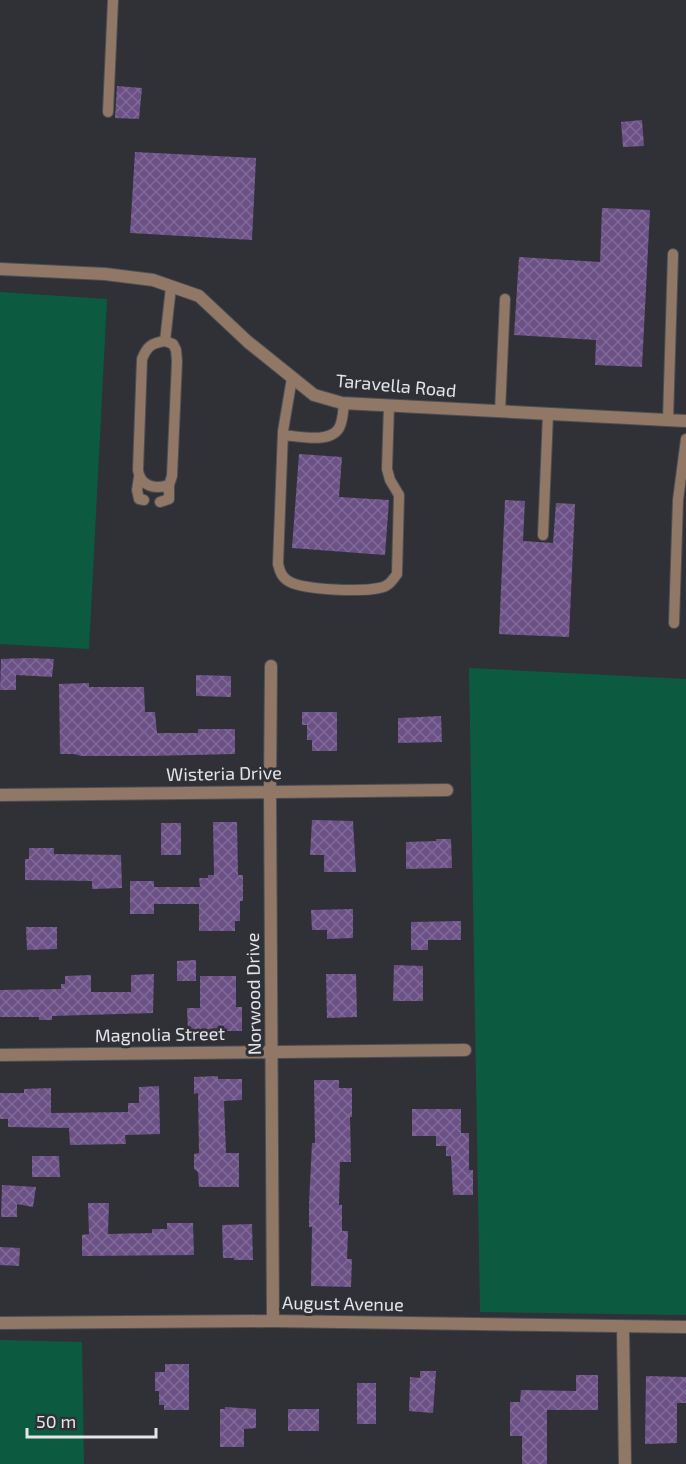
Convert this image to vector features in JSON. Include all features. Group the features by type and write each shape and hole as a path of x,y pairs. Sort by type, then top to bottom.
{"street":[{"name":"Taravella Road","path":"0,269 105,273 153,280 199,296 248,342 314,395 344,404 686,422"},
{"name":"Norwood Drive","path":"271,666 273,1322"},
{"name":"Wisteria Drive","path":"1,795 447,789"},
{"name":"Magnolia Street","path":"0,1054 465,1050"},
{"name":"August Avenue","path":"0,1323 273,1322 686,1327"},
{"path":"623,1327 625,1464"}],"lane":[{"path":"108,112 113,0"},
{"path":"668,420 673,254"},
{"path":"165,341 171,287"},
{"path":"500,412 505,299"},
{"path":"144,500 139,499 137,495 142,359 146,349 153,343 165,341 174,344 177,361 172,476 169,485 169,499 160,502"},
{"path":"292,378 283,435 278,564 280,573 291,583 328,589 381,588 391,582 396,574 400,515 399,495 390,480 387,469 389,406"},
{"path":"283,435 323,437 334,434 342,420 344,404"},
{"path":"543,535 548,414"},
{"path":"674,623 678,500 686,440"},
{"path":"139,477 151,486 162,488 169,485"}],"green space":[{"path":"0,292 107,299 89,649 0,644"},
{"path":"469,668 686,679 686,1315 480,1312"},
{"path":"0,1340 82,1342 84,1464 0,1464"}],"building":[{"path":"117,86 142,88 139,119 115,118"},
{"path":"642,120 644,146 623,147 621,122"},
{"path":"135,152 256,158 252,240 130,233"},
{"path":"602,208 650,210 642,367 595,365 596,340 514,335 519,257 600,262"},
{"path":"299,454 342,457 339,497 389,500 385,555 292,548"},
{"path":"505,500 525,501 523,541 553,543 556,503 575,504 569,637 499,634"},
{"path":"1,659 54,659 52,677 16,675 16,690 0,690"},
{"path":"196,675 231,676 231,697 196,696"},
{"path":"89,683 89,687 144,687 145,712 155,712 157,733 198,733 198,729 235,729 235,754 81,756 60,754 59,684"},
{"path":"302,712 337,712 337,751 312,751 312,740 307,740 307,725 302,725"},
{"path":"441,716 442,742 398,743 398,718"},
{"path":"312,820 353,821 356,872 324,872 324,855 310,855"},
{"path":"213,822 237,822 238,875 243,875 243,901 240,901 240,921 235,921 235,931 199,931 199,904 154,904 154,914 130,914 130,881 154,881 154,887 200,887 199,878 214,875"},
{"path":"161,823 181,823 181,855 161,855"},
{"path":"436,839 451,839 452,868 406,869 406,842 436,841"},
{"path":"29,848 54,848 54,854 121,855 122,888 92,889 92,881 25,880 25,859 29,859"},
{"path":"353,909 353,938 327,939 327,930 312,930 311,910"},
{"path":"461,921 461,940 428,940 428,950 411,950 411,922"},
{"path":"26,927 57,927 57,949 27,950"},
{"path":"196,960 196,981 177,981 177,961"},
{"path":"394,965 423,966 423,1001 393,1001"},
{"path":"154,974 153,1013 52,1016 52,1020 39,1020 39,1017 0,1017 0,990 61,989 61,984 65,984 65,976 91,975 91,992 131,992 131,975"},
{"path":"326,974 356,974 357,1017 327,1018"},
{"path":"200,976 236,976 236,1007 242,1007 242,1031 188,1031 187,1008 200,1008"},
{"path":"218,1076 218,1079 242,1079 242,1100 224,1101 226,1153 239,1153 239,1187 199,1187 198,1172 194,1169 194,1154 199,1153 198,1093 194,1094 194,1077"},
{"path":"314,1080 339,1080 339,1088 352,1088 351,1162 340,1162 339,1205 342,1205 342,1231 348,1231 347,1259 352,1259 351,1287 311,1286 312,1227 309,1227 309,1204 312,1143 315,1143"},
{"path":"159,1086 160,1134 125,1135 126,1144 70,1145 69,1128 8,1127 8,1119 0,1119 0,1093 24,1093 24,1089 51,1088 51,1113 128,1112 128,1103 139,1103 139,1087"},
{"path":"412,1109 461,1109 461,1133 469,1133 469,1170 473,1170 473,1195 453,1195 451,1156 446,1156 446,1146 436,1146 436,1136 412,1136"},
{"path":"32,1156 59,1156 60,1177 32,1177"},
{"path":"2,1185 36,1187 33,1207 17,1204 17,1217 1,1217"},
{"path":"88,1203 109,1203 108,1234 152,1233 152,1229 167,1229 167,1223 193,1223 194,1255 82,1256 82,1235 89,1234"},
{"path":"252,1224 253,1260 223,1258 222,1225"},
{"path":"0,1247 20,1248 19,1266 0,1265"},
{"path":"165,1364 189,1364 189,1410 164,1410 164,1405 159,1405 159,1391 155,1391 155,1372 165,1372"},
{"path":"420,1371 436,1371 433,1413 409,1411 410,1377 420,1378"},
{"path":"576,1375 598,1375 598,1410 547,1410 547,1464 522,1464 522,1436 510,1436 510,1402 520,1402 521,1390 576,1391"},
{"path":"646,1376 686,1377 686,1403 677,1403 677,1443 645,1444"},
{"path":"357,1383 376,1383 376,1424 357,1424"},
{"path":"225,1407 256,1409 256,1428 244,1429 244,1447 220,1447 220,1409 225,1409"},
{"path":"288,1409 319,1409 319,1431 288,1431"}]}
